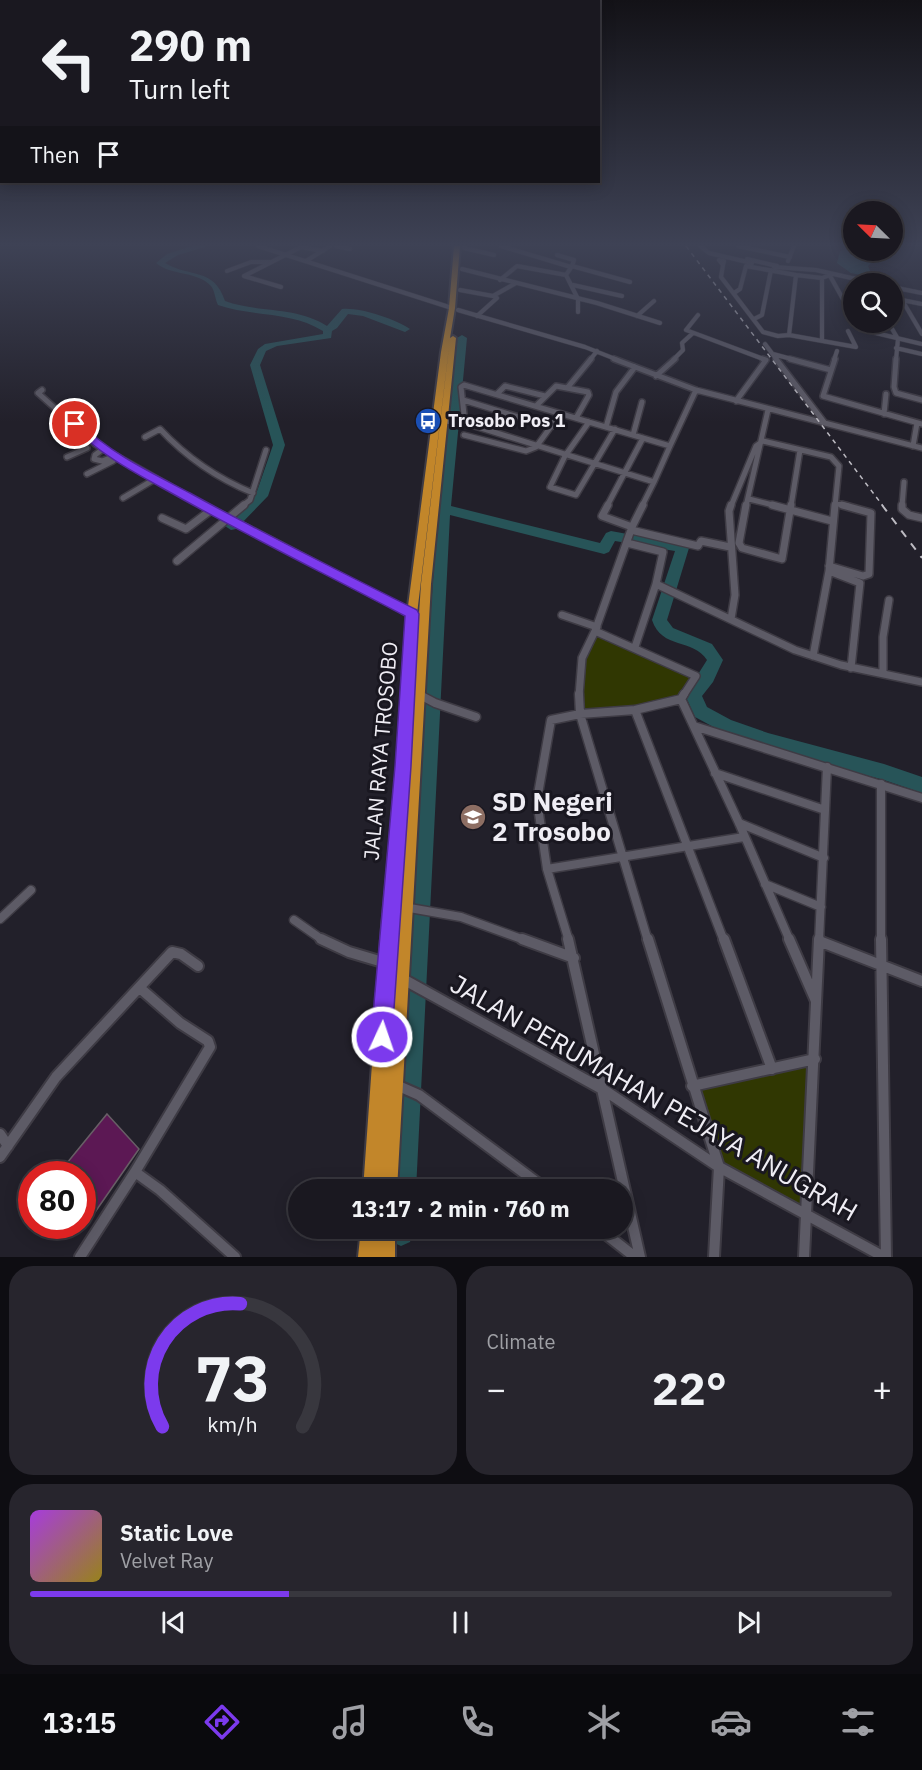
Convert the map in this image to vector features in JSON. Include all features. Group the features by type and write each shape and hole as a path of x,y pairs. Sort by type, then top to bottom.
{"highway":[{"name":"JALAN RAYA TROSOBO","path":"389,1179 409,907 417,695 412,614 455,305"},
{"name":"JALAN RAYA TROSOBO","path":"455,309 456,305"},
{"name":"JALAN RAYA TROSOBO","path":"373,1179 386,963 417,695 426,584 449,421 450,336"},
{"path":"368,1257 369,1239"},
{"path":"385,1257 386,1239"}],"street":[{"path":"442,305 597,351 696,390 922,448"},
{"path":"477,316 490,305"},
{"path":"578,305 578,312"},
{"path":"600,305 660,323"},
{"path":"637,316 650,305"},
{"path":"743,305 763,332 856,347 849,333"},
{"path":"754,319 762,315 764,305"},
{"path":"789,335 793,305"},
{"path":"822,305 822,341"},
{"path":"905,305 922,334"},
{"path":"698,315 685,329 765,360 736,401"},
{"path":"656,376 680,354 683,350 682,343 693,333"},
{"path":"875,333 922,344"},
{"path":"894,333 898,339 896,393 922,400"},
{"path":"765,344 824,422"},
{"path":"896,348 922,354"},
{"path":"568,387 597,351"},
{"path":"837,351 823,396 919,424 913,446"},
{"path":"772,353 831,370"},
{"path":"606,427 616,392 635,367"},
{"path":"465,423 461,387 464,385 670,446"},
{"path":"497,394 505,386 511,386 545,396"},
{"path":"536,406 556,386 590,394 576,418"},
{"path":"42,390 38,393 103,449 116,457 211,510 412,614"},
{"path":"696,390 629,536 596,629 580,666 580,714 692,1086 719,1167 714,1257"},
{"path":"884,414 886,394"},
{"path":"463,400 551,427"},
{"path":"633,435 642,402"},
{"path":"768,410 740,546 778,560 783,557 800,450"},
{"path":"464,435 526,451 536,447 560,414"},
{"path":"449,421 465,423 593,465 654,482"},
{"path":"589,422 565,456 550,487 576,495 615,429"},
{"path":"145,436 160,429 202,469 253,493"},
{"path":"67,457 87,448 81,441 88,436"},
{"path":"635,647 658,585 663,552 629,536 602,517 643,438"},
{"path":"731,619 735,595 728,515 756,446 763,441 831,457 837,461 839,466 829,569 813,656"},
{"path":"103,449 95,455 94,459 102,461 116,457"},
{"path":"177,561 231,520 247,504 253,493 266,450"},
{"path":"87,474 116,457"},
{"path":"123,498 155,479"},
{"path":"904,482 902,509 909,515 922,518"},
{"path":"749,499 832,521"},
{"path":"829,569 863,576 869,574 871,513 835,503"},
{"path":"162,518 186,529 211,510"},
{"path":"629,536 698,546 701,542 730,547"},
{"path":"829,569 860,583 851,668"},
{"path":"658,585 813,656 851,668 922,682"},
{"path":"883,674 883,636 889,600"},
{"path":"562,615 696,675 681,699 635,710 580,714 552,719 549,723 537,800 547,868 574,958 640,1257"},
{"path":"417,695 476,717"},
{"path":"681,699 739,823 817,1003"},
{"path":"635,710 689,845 772,1069"},
{"path":"694,726 881,783 922,798"},
{"path":"804,1257 828,767"},
{"path":"715,773 825,810"},
{"path":"881,783 885,1257"},
{"path":"739,823 824,858"},
{"path":"547,868 744,837"},
{"path":"765,884 821,907"},
{"path":"0,919 31,890"},
{"path":"409,907 461,916 574,958"},
{"path":"294,920 304,930 355,955 386,963"},
{"path":"819,941 922,981"},
{"path":"0,1157 63,1070 141,989 172,952 181,954 198,966"},
{"name":"JALAN PERUMAHAN PEJAYA ANUGRAH","path":"405,980 604,1090 719,1167 885,1257"},
{"path":"80,1257 135,1172 210,1047 208,1041 180,1023 141,989"},
{"path":"692,1086 815,1059"},
{"path":"396,1085 417,1094 532,1179"},
{"path":"0,1134 8,1146"},
{"path":"135,1172 160,1190 235,1257"},
{"path":"612,1239 635,1257"}],"green space":[{"path":"596,632 695,676 679,699 633,707 582,712 583,658"},
{"path":"815,1059 806,1214 719,1167 692,1086"}],"building":[{"path":"107,1114 139,1149 96,1211 96,1161 69,1161"}],"waterway":[{"path":"226,305 245,310 300,317 327,330"},
{"path":"327,330 334,326 345,311 366,314 405,329"},
{"path":"231,526 262,496 279,445 255,365 259,355 263,349 275,344 328,336 327,330"},
{"path":"444,509 462,338"},
{"path":"404,1179 444,509"},
{"path":"444,509 604,549 611,536 682,548 660,620 667,632 707,648 715,660 707,677 693,695 701,712 725,725 768,741 884,772 922,785"}],"railway":[{"path":"730,305 883,506"},
{"path":"882,505 922,558"}],"place":[{"name":"Trosobo Pos 1","path":"428,421"},
{"name":"SD Negeri 2 Trosobo","path":"473,817"}],"route":[{"path":"75,424 95,444 118,459 412,614 413,630 382,1037"}]}
